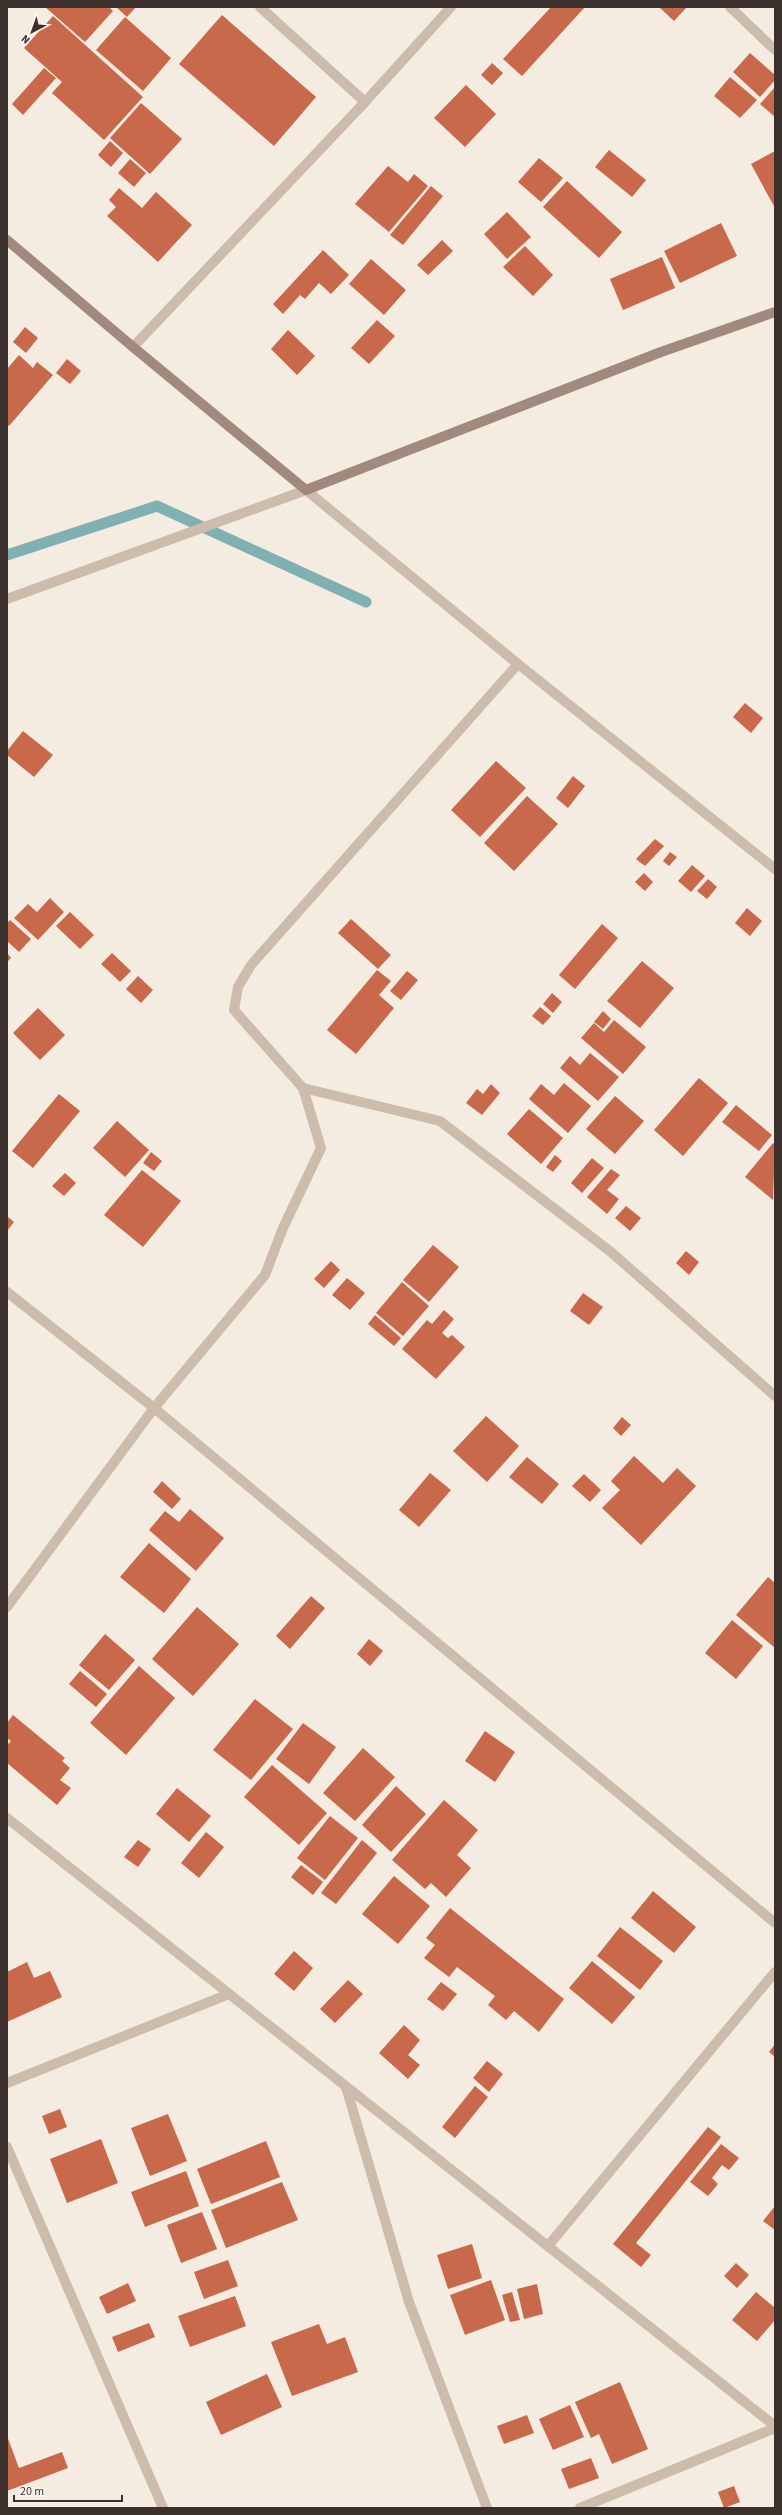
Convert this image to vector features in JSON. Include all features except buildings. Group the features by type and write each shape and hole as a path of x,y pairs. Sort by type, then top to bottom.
{"street":[{"path":"260,7 365,102"},
{"path":"132,348 365,102 451,7"},
{"path":"730,7 775,50"},
{"path":"7,240 132,348 518,664 775,869"},
{"path":"7,599 306,490 661,352 775,312"},
{"path":"7,1607 154,1408 264,1275 283,1228 321,1148 303,1088 234,1010 238,986 250,965 518,664"},
{"path":"303,1088 440,1121 611,1252 775,1396"},
{"path":"7,1292 154,1408 775,1923"},
{"path":"7,1818 775,2427 580,2508"},
{"path":"548,2246 775,1972"},
{"path":"7,2083 229,1994"},
{"path":"346,2087 409,2302 487,2508"},
{"path":"7,2147 163,2508"}],"waterway":[{"path":"7,555 157,506 366,602"}]}
